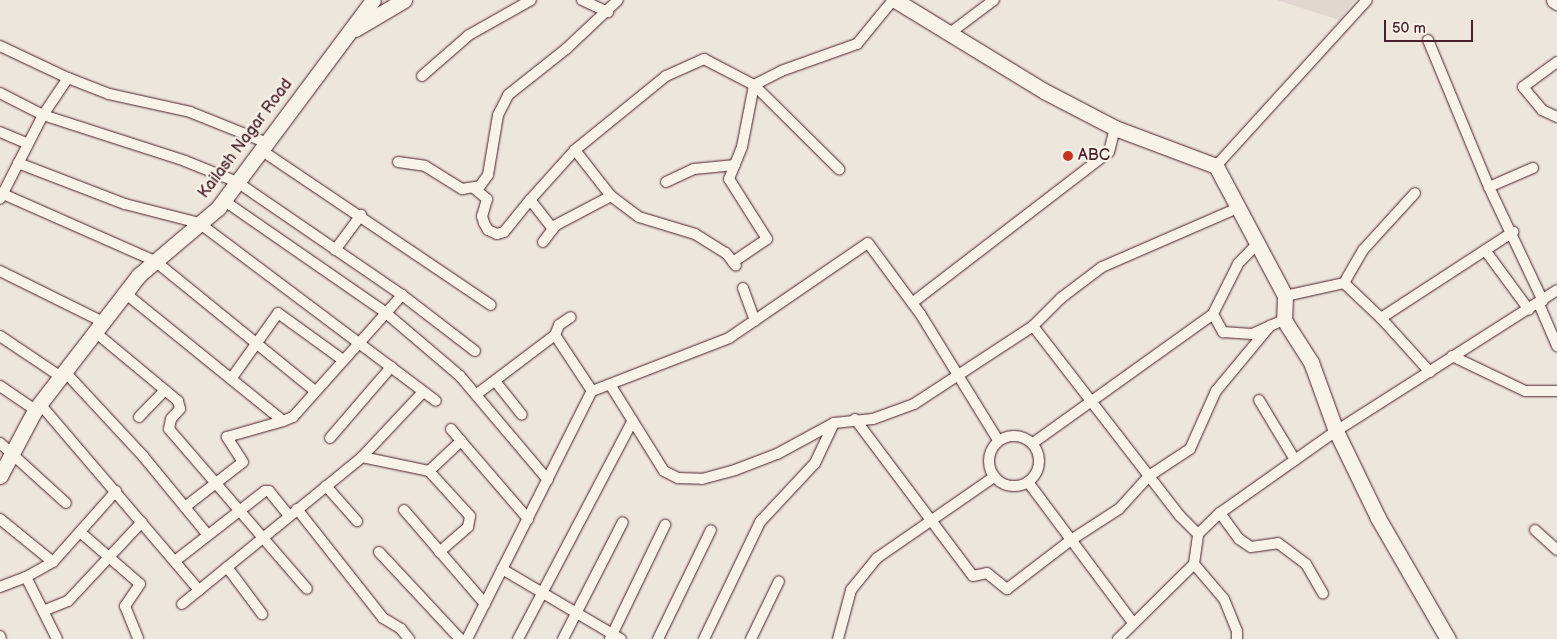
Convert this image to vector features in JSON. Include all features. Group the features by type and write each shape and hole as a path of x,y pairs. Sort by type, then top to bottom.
{"street":[{"path":"349,32 373,0"},
{"name":"Kailash Nagar Road","path":"0,476 6,448 125,293 155,261 200,223 223,200 349,32 404,0"},
{"path":"422,76 468,35 531,0"},
{"path":"582,0 608,12"},
{"path":"475,189 488,174 498,114 508,94 608,12 618,0"},
{"path":"754,85 781,71 857,44 894,0 1044,91 1115,128 1216,166 1285,296 1277,323 1216,391 1190,449 1149,476 1119,509 1071,540 1007,589 987,573 973,576 855,419"},
{"path":"950,33 994,0"},
{"path":"1216,166 1367,0"},
{"path":"1428,40 1489,186 1513,232 1557,346"},
{"path":"0,46 68,78 108,94 190,112 264,146 491,305"},
{"path":"398,162 419,164 462,189 475,189 487,200 482,216 488,230 497,234 504,232 575,150 666,76 704,59 754,85 839,169"},
{"path":"1557,62 1523,87 1542,110 1557,117"},
{"path":"68,78 43,114 18,164 4,179 1,196 155,261 315,391"},
{"path":"575,150 611,196 639,216 695,234 726,253 735,264 767,239 729,179 742,147 754,85"},
{"path":"0,93 43,114 185,161 237,182 402,295 475,351"},
{"path":"912,303 1109,152 1115,128"},
{"path":"0,132 28,144"},
{"path":"18,164 125,204 200,223 436,401"},
{"path":"666,182 694,170 734,165"},
{"path":"1489,186 1533,168"},
{"path":"1285,296 1344,283 1363,250 1415,193"},
{"path":"542,242 553,229 611,196"},
{"path":"223,200 386,313 460,376 470,385 548,480"},
{"path":"530,200 553,229"},
{"path":"611,386 664,471 678,478 702,479 777,454 834,423 855,419 873,419 914,404 957,373 1033,326 1061,298 1102,267 1238,208"},
{"path":"335,250 361,215"},
{"path":"1381,318 1513,232"},
{"path":"467,639 592,391 611,386 729,338 868,243 912,303 998,440"},
{"path":"1032,444 1213,314 1238,264 1257,244"},
{"path":"1485,250 1529,310"},
{"path":"0,271 99,327 181,406 171,419 169,429 217,481 307,589"},
{"path":"1344,283 1381,318 1430,372"},
{"path":"743,288 755,321"},
{"path":"1118,639 1194,564 1198,534 1220,512 1336,431 1452,356 1529,310 1557,290"},
{"path":"125,293 284,421"},
{"path":"185,507 243,462 227,437 293,417 402,295"},
{"path":"231,379 278,313 343,360"},
{"path":"1213,314 1223,332 1252,334 1277,323"},
{"path":"477,394 555,335 559,325 571,317"},
{"path":"1277,323 1311,362 1336,431 1378,518 1448,639"},
{"path":"1033,326 1149,476 1198,534"},
{"path":"555,335 592,391"},
{"path":"0,336 63,374 185,507 208,535"},
{"path":"1452,356 1525,391 1557,391"},
{"path":"330,438 391,368"},
{"path":"495,381 522,415"},
{"path":"0,386 38,407 116,491 199,590"},
{"path":"139,418 164,390"},
{"path":"182,604 362,457 423,392"},
{"path":"1259,400 1295,460"},
{"path":"518,639 632,422"},
{"path":"704,639 760,522 815,463 834,423"},
{"path":"451,429 528,519"},
{"path":"1016,435 1032,444 1037,451 1038,468 1028,482 1010,486 994,478 988,458 998,440 1016,435"},
{"path":"426,472 461,441"},
{"path":"6,448 66,503"},
{"path":"362,457 406,469 426,472 470,516 470,522 439,552"},
{"path":"838,639 851,590 877,558 994,478"},
{"path":"1028,482 1133,623"},
{"path":"326,486 357,521"},
{"path":"175,561 267,490 293,513 355,580 383,618 401,629 410,639"},
{"path":"0,587 26,577 53,562 116,491"},
{"path":"404,510 485,604"},
{"path":"1220,512 1239,539 1251,547 1278,543 1306,564 1323,594"},
{"path":"0,519 53,562"},
{"path":"43,611 68,601 112,558 142,522"},
{"path":"563,639 623,522"},
{"path":"502,569 614,637 665,525"},
{"path":"658,639 711,530"},
{"path":"1536,530 1557,550"},
{"path":"80,532 140,584 125,606 138,639"},
{"path":"379,552 460,639"},
{"path":"1194,564 1224,599 1236,628 1237,639"},
{"path":"227,567 262,614"},
{"path":"26,577 57,639"},
{"path":"751,639 779,581"},
{"path":"1236,628 1247,639"}],"shaded area":[{"path":"1277,0 1356,0 1339,20"}],"place":[{"name":"ABC","path":"1068,156"}]}
